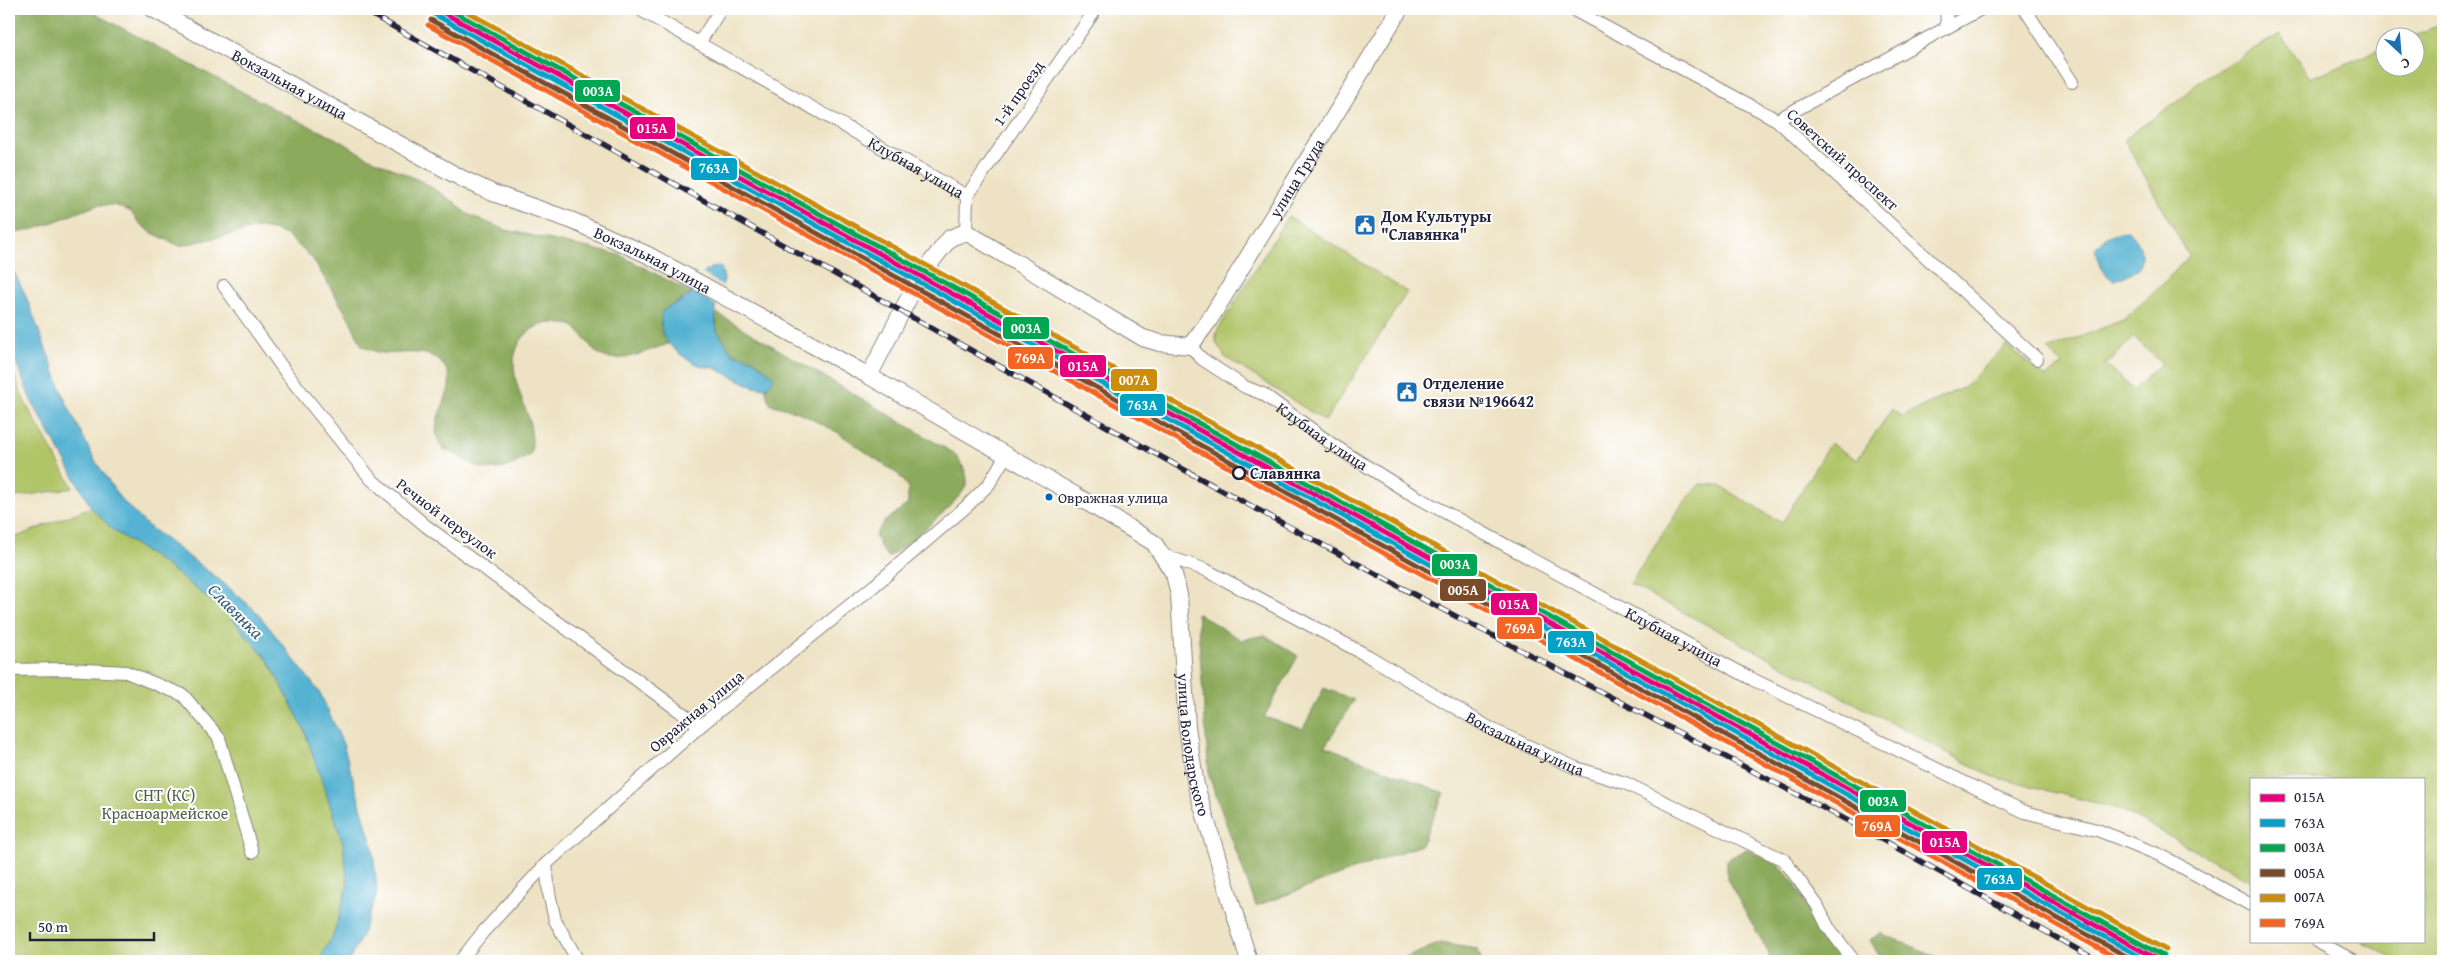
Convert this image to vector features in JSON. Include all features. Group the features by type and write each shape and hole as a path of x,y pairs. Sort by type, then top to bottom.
{"street":[{"name":"Вокзальная улица","path":"153,9 463,179 608,236 688,277 869,376 1142,534"},
{"name":"Клубная улица","path":"638,9 967,196 966,232"},
{"path":"698,43 721,9"},
{"name":"1-й проезд","path":"967,196 1096,9"},
{"name":"улица Труда","path":"1190,346 1208,322 1400,9"},
{"name":"Советский проспект","path":"1572,9 1777,120 2037,359"},
{"path":"1946,9 1947,26"},
{"path":"1777,120 1980,9"},
{"path":"2025,9 2072,82"},
{"path":"869,376 920,276 950,238 966,232 1143,338 1160,343 1190,346"},
{"name":"Речной переулок","path":"224,286 287,374 371,479 426,526 700,726"},
{"name":"Клубная улица","path":"1190,346 1202,359 1244,387 1263,394 1333,444 1406,490 1588,592 1761,683 2025,812 2097,830 2154,853 2250,904"},
{"name":"Овражная улица","path":"460,961 483,932 546,864 700,726 875,585 967,506 988,484 1006,456"},
{"name":"улица Володарского","path":"1142,534 1154,543 1163,554 1174,574 1179,595 1188,727 1196,786 1249,961"},
{"name":"Вокзальная улица","path":"1163,554 1215,574 1368,656 1493,730 1576,768 1625,783 1784,860 1817,905 1828,927 1854,961"},
{"path":"9,670 64,669 126,672 183,695 218,738 252,852"},
{"path":"546,864 549,893 555,920 578,961"},
{"path":"2320,942 2354,961"}],"green space":[{"path":"9,9 86,9 284,114 341,141 363,155 423,182 456,203 467,214 506,230 620,255 692,293 662,311 661,326 668,344 624,358 609,358 598,353 578,330 569,324 544,324 529,331 519,344 514,361 517,385 531,428 531,454 503,468 480,468 444,450 438,440 436,427 449,384 449,376 445,367 438,360 422,353 377,352 362,346 349,318 312,258 288,236 273,230 258,228 180,246 152,233 139,223 130,211 114,205 98,205 32,230 9,234"},
{"path":"2443,24 2443,961 2398,961 2363,942 2424,942 2424,778 2250,778 2250,880 2119,809 1991,776 1630,584 1681,506 1700,484 1718,485 1782,523 1830,443 1857,460 1892,409 1902,416 1964,387 2006,345 2046,377 2063,365 2047,350 2123,320 2158,289 2189,256 2124,139 2186,95 2199,81 2280,34 2310,78 2374,52 2374,78 2424,78 2424,31","holes":["2134,337 2161,363 2134,390 2106,365"]},
{"path":"1288,216 1407,292 1325,421 1225,357 1216,342 1216,333"},
{"path":"715,312 955,454 967,478 966,486 962,493 930,524 888,557 881,549 875,535 884,522 908,504 908,488 899,475 837,432 798,412 770,404 765,388 768,387 773,376 753,359 741,357 729,350 717,331"},
{"path":"9,360 24,401 73,488 9,498"},
{"name":"СНТ (КС) Красноармейское","path":"91,507 113,530 164,564 227,613 268,660 304,729 343,843 348,885 334,933 319,961 9,961 9,540"},
{"path":"1197,613 1241,640 1265,635 1298,656 1264,717 1303,729 1324,688 1354,700 1325,746 1444,793 1421,845 1256,906 1209,776"},
{"path":"1746,849 1779,865 1794,883 1818,928 1841,961 1771,961 1768,952 1727,879 1727,860"},
{"path":"1880,933 1948,961 1882,961 1870,940"},
{"path":"1440,943 1477,949 1482,961 1398,961"}],"water":[{"path":"2128,231 2139,244 2141,258 2139,269 2114,281 2103,272 2095,249 2109,236 2117,232"},
{"path":"9,262 25,294 66,402 94,459 120,498 148,526 221,581 257,612 320,693 343,744 373,848 377,893 362,935 349,961 319,961 334,933 348,885 343,843 304,729 268,660 227,613 164,564 113,530 91,507 30,398 9,344"},
{"path":"718,266 721,267 724,279 715,308 717,331 733,354 752,359 773,376 772,382 765,388 754,387 712,367 699,365 691,361 677,352 663,335 661,326 662,311 689,296 704,273"}],"pier":[{"path":"701,273 725,287 719,307 691,290"}],"railway":[{"path":"362,9 1181,468 1415,595 1856,825 2098,961"}],"transit line":[{"name":"015А","path":"437,9 2160,961"},
{"name":"003А","path":"449,9 2163,956"},
{"name":"007А","path":"462,9 2166,950"},
{"name":"763А","path":"434,14 2148,961"},
{"name":"005А","path":"431,20 2135,961"},
{"name":"769А","path":"428,25 2122,961"}],"place":[{"name":"Дом Культуры \"Славянка\"","path":"1365,225"},
{"name":"Отделение связи №196642","path":"1407,392"},
{"name":"Славянка","path":"1239,473"},
{"name":"Овражная улица","path":"1049,497"}]}
